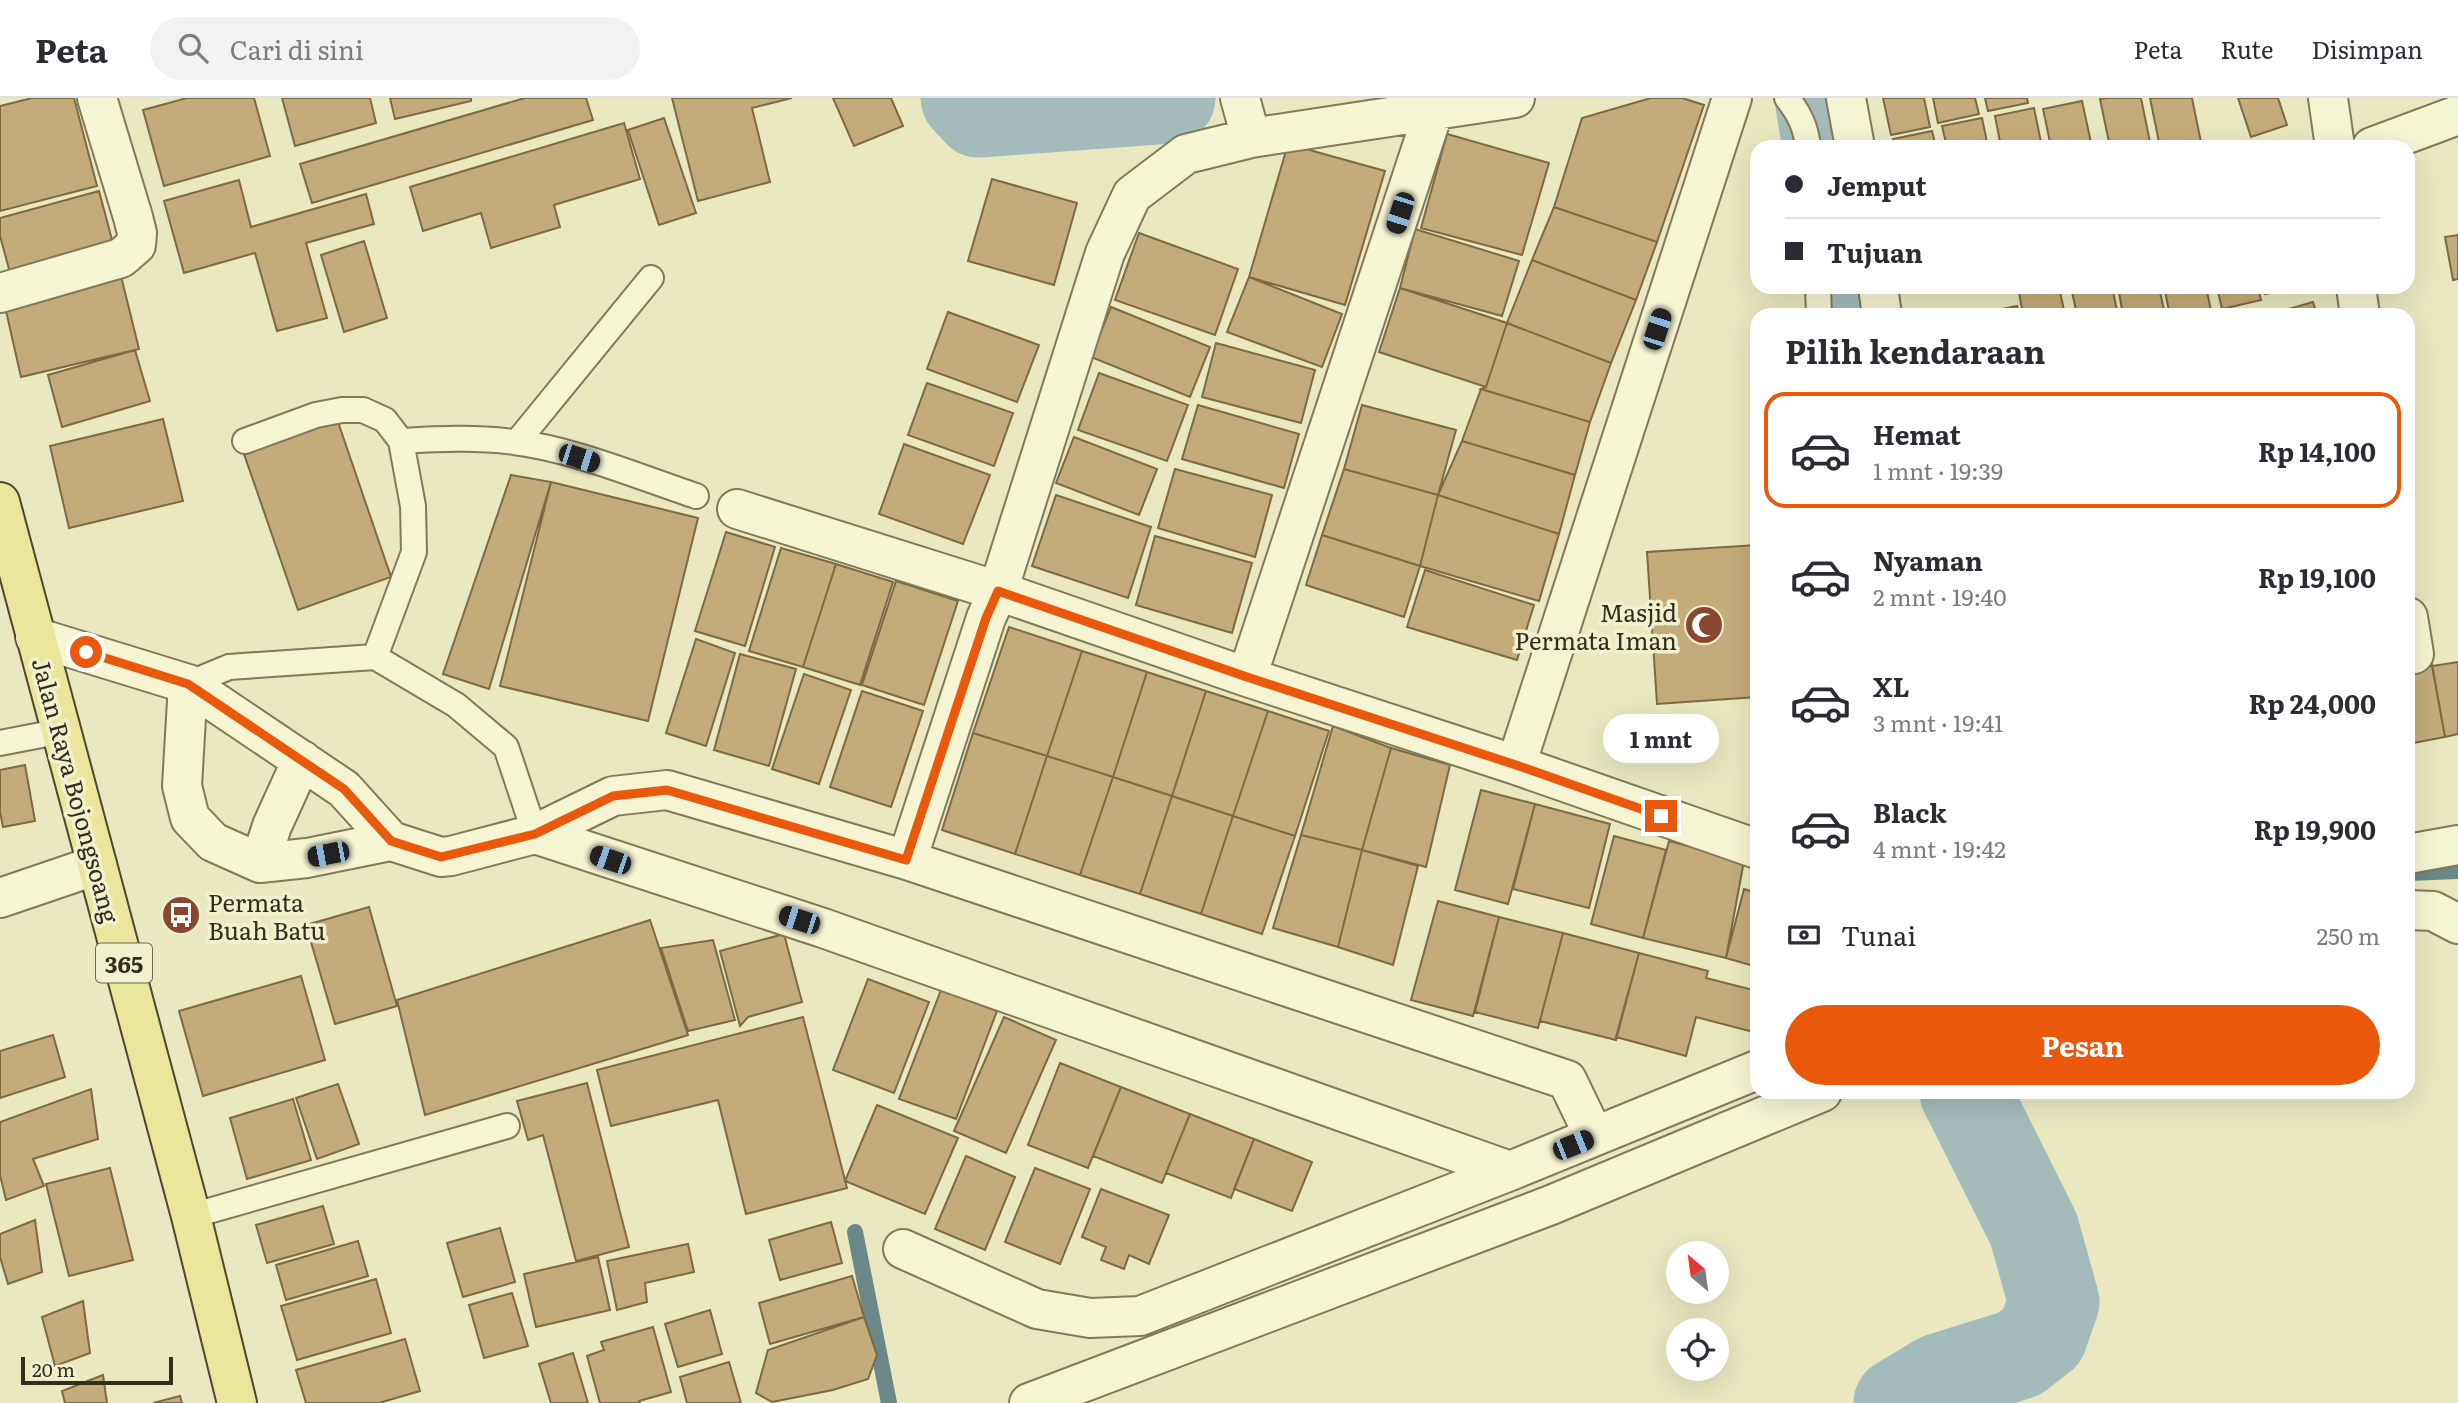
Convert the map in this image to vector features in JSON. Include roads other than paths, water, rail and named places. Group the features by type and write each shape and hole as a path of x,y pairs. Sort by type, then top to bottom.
{"main road":[{"name":"Jalan Raya Bojongsoang","path":"2,518 62,731 191,1216 237,1403"}],"street":[{"path":"0,293 121,258 136,245 137,233 133,217 97,98"},
{"path":"906,860 986,618 998,591 1105,253 1132,195 1186,154 1245,119 1434,110 1515,98"},
{"path":"1516,765 1732,98"},
{"path":"1846,98 1854,140"},
{"path":"2328,98 2334,140"},
{"path":"1247,677 1434,110"},
{"path":"2391,140 2458,115"},
{"path":"737,509 998,591 1750,847"},
{"path":"35,637 188,684 344,789 391,841"},
{"path":"188,684 181,786 190,818 213,842 260,863 307,858 391,841 441,857 535,834 613,796 667,790 906,860 1567,1080 1594,1136"},
{"path":"260,863 272,826 302,761"},
{"path":"535,834 823,928 1510,1171"},
{"path":"2415,853 2458,845"},
{"path":"0,898 97,865"},
{"path":"2415,910 2433,911 2458,924"},
{"path":"903,1249 1037,1309 1090,1318 1140,1316 1510,1171 1750,1073"},
{"path":"1029,1403 1551,1205 1805,1099"}],"lane":[{"path":"1787,98 1797,111 1807,132 1808,140"},
{"path":"517,442 651,278"},
{"path":"245,442 316,415 342,410 363,410 385,420 401,441 413,506 414,552 375,657"},
{"path":"401,441 474,438 517,442 556,450 696,496"},
{"path":"188,684 229,667 375,657 456,705 506,747 535,834"},
{"path":"0,743 62,731"},
{"path":"191,1216 507,1126"}],"waterway":[{"path":"966,98 979,112 1170,98"},
{"path":"1820,98 1827,140"},
{"path":"1854,294 1856,308"},
{"path":"2415,873 2458,871"},
{"path":"1899,1403 1939,1379 2019,1354 2042,1336 2054,1302 2034,1230 1968,1099"},
{"path":"855,1232 889,1403"}],"place":[{"name":"Masjid Permata Iman","path":"1704,625"},
{"name":"Permata Buah Batu","path":"181,915"}]}
